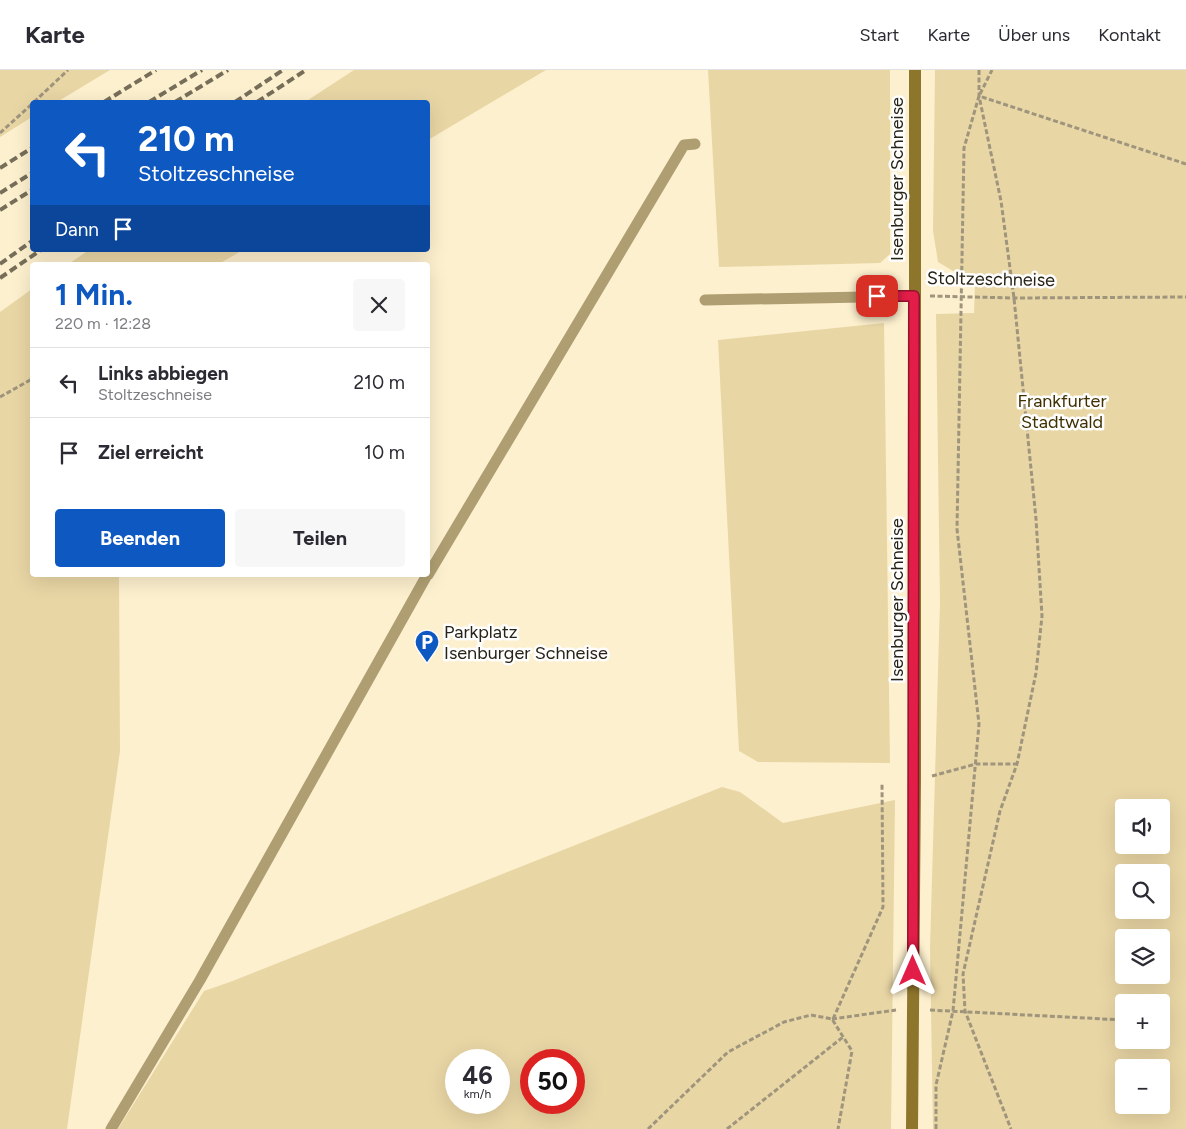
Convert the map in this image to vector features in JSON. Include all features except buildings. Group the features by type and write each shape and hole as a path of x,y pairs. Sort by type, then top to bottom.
{"main road":[{"name":"Isenburger Schneise","path":"912,1129 914,70"}],"lane":[{"path":"430,570 684,145 695,144"},
{"name":"Stoltzeschneise","path":"705,300 914,296"},
{"path":"111,1129 200,980 426,577"}],"path":[{"path":"36,100 68,70"},
{"path":"980,70 979,96 1001,201 1014,298 1036,519 1042,616 1036,673 1016,764 1000,811 963,974 965,1011 1011,1129"},
{"path":"936,1129 936,1084 953,1011 979,724 957,529 964,148 979,96 992,70"},
{"path":"979,96 1186,164"},
{"path":"0,133 30,106"},
{"name":"Stoltzeschneise","path":"914,296 1014,298 1186,297"},
{"path":"0,397 30,381"},
{"path":"914,780 976,764 1016,764"},
{"path":"832,1019 883,907 882,783"},
{"path":"648,1129 728,1052 784,1022 811,1015 832,1019 913,1009 1115,1019"},
{"path":"832,1019 852,1051 838,1129"},
{"path":"727,1129 843,1037"}],"green space":[{"path":"0,70 110,70 60,100 30,100 30,118 0,137"},
{"path":"354,70 546,70 430,139 430,100 308,100"},
{"path":"708,70 890,70 890,254 880,263 719,267"},
{"name":"Frankfurter Stadtwald","path":"935,70 1186,70 1186,1129 933,1129 930,949 940,602 936,314 974,313 975,284 938,262 933,231"},
{"path":"86,252 240,252 222,262 71,262"},
{"path":"30,290 30,577 119,577 120,751 67,1129 0,1129 0,312"},
{"path":"884,323 890,763 758,762 739,751 718,340"},
{"path":"722,787 740,792 783,823 895,800 891,1129 118,1129 204,991"}],"railway":[{"path":"107,100 156,70"},
{"path":"152,100 202,70"},
{"path":"178,100 228,70"},
{"path":"238,100 283,70"},
{"path":"260,100 306,70"},
{"path":"0,168 30,149"},
{"path":"0,193 30,174"},
{"path":"0,210 30,191"},
{"path":"0,264 30,242"},
{"path":"0,278 38,252"}],"place":[{"name":"Parkplatz Isenburger Schneise","path":"427,663"}],"route":[{"path":"877,296 914,296 913,971"}]}
